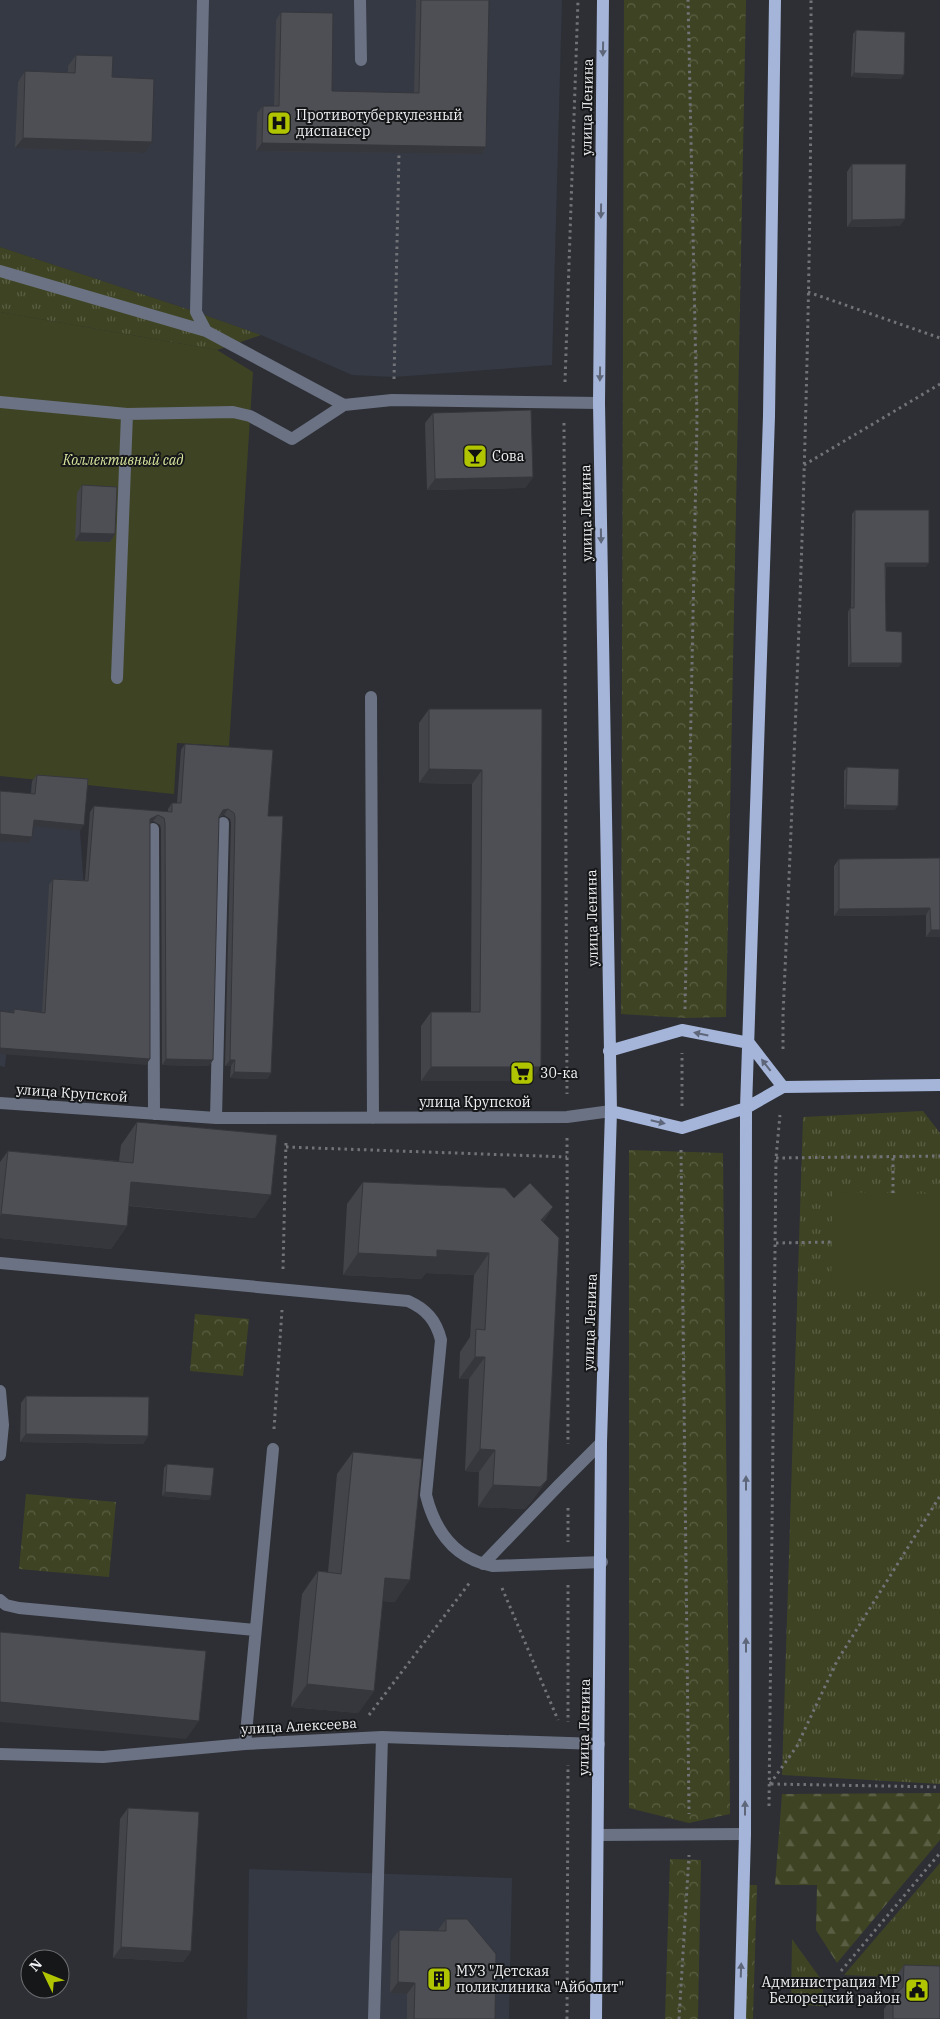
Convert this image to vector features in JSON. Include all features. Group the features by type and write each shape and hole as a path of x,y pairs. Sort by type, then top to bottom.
{"main road":[{"name":"улица Ленина","path":"596,2019 602,1562 601,1444 611,1111 599,403 603,0"},
{"path":"740,2019 746,1834 746,1108 769,416 775,0"},
{"path":"610,1051 682,1030 749,1044 783,1087"},
{"path":"682,1128 746,1108 783,1087 940,1085"},
{"name":"улица Крупской","path":"611,1111 682,1128"}],"street":[{"path":"202,0 196,312 206,331"},
{"path":"360,0 361,60"},
{"path":"0,271 206,331 344,405"},
{"path":"0,402 127,414 233,412 250,416 292,439 344,405 392,400 599,403"},
{"path":"117,678 127,414"},
{"path":"371,697 373,1118"},
{"path":"216,1118 223,823"},
{"path":"153,828 154,1114"},
{"name":"улица Крупской","path":"0,1103 216,1118 567,1117 611,1111"},
{"path":"0,1263 408,1301 420,1307 431,1317 438,1328 441,1340 426,1495 431,1515 442,1535 456,1548 488,1565 602,1562"},
{"path":"0,1391 3,1424 0,1455"},
{"path":"488,1565 559,1485 601,1444"},
{"path":"245,1744 273,1449"},
{"path":"0,1600 6,1605 19,1608 256,1630"},
{"path":"374,2019 382,1737"},
{"name":"улица Алексеева","path":"0,1754 103,1757 245,1744 382,1737 599,1744"},
{"path":"598,1835 746,1834"}],"path":[{"path":"568,1445 564,402 578,0"},
{"path":"679,2019 689,1835 682,1030 685,1018 697,420 688,0"},
{"path":"769,1814 776,1158 783,1087 783,1015 800,620 811,148 810,0"},
{"path":"392,400 399,153"},
{"path":"808,292 940,338"},
{"path":"804,465 940,384"},
{"path":"286,1147 567,1156"},
{"path":"893,1156 893,1193"},
{"path":"776,1158 940,1156"},
{"path":"776,1243 832,1242"},
{"path":"770,1784 797,1746 837,1661 940,1496"},
{"path":"568,1504 568,1544"},
{"path":"352,1738 488,1565 568,1743"},
{"path":"567,2019 568,1584"},
{"path":"770,1784 940,1786"},
{"path":"841,1971 940,1853"}],"shaded area":[{"name":"Противотуберкулезный диспансер","path":"0,0 562,0 552,365 394,377 352,375 261,335 0,247"},
{"path":"32,781 84,786 80,831 84,887 76,1020 10,1015 5,1067 0,1066 0,797 30,800"},
{"path":"249,1869 512,1878 509,2019 247,2019"}],"green space":[{"path":"624,0 746,0 726,1017 685,1018 621,1014"},
{"path":"0,247 261,335 217,350 0,312"},
{"name":"Коллективный сад","path":"0,312 217,350 253,372 229,746 177,743 174,794 0,776"},
{"path":"923,1111 940,1133 940,1784 782,1775 803,1117"},
{"path":"629,1150 723,1153 730,1814 689,1823 629,1808"},
{"path":"833,1192 940,1194 940,1289 831,1287"},
{"path":"195,1314 249,1319 243,1376 190,1371"},
{"path":"26,1494 116,1502 109,1577 19,1569"},
{"path":"940,1793 940,1840 837,1963 816,1930 817,1885 775,1885 782,1794"},
{"path":"670,1859 701,1860 698,2019 665,2019"},
{"path":"940,1863 940,1979 844,1975"},
{"path":"744,1885 757,1885 753,2019 740,2019"},
{"path":"792,1939 823,1982 823,2006 791,2004"}],"building":[{"path":"421,0 489,0 486,147 262,143 263,106 279,106 281,12 333,13 332,91 419,93"},
{"path":"856,30 905,32 904,75 854,73"},
{"path":"76,55 113,56 112,77 154,79 152,142 23,138 25,71 75,73"},
{"path":"852,164 906,164 905,219 852,220"},
{"name":"Сова","path":"531,410 533,477 435,479 433,413"},
{"path":"82,485 117,487 115,534 80,533"},
{"path":"855,510 929,510 929,563 885,563 886,631 902,632 902,663 851,663 850,608 854,608"},
{"path":"429,709 542,709 541,1067 431,1067 431,1012 480,1012 482,770 429,769"},
{"path":"185,744 273,750 268,816 283,816 271,1073 234,1072 235,1060 230,1060 235,817 234,813 228,809 223,810 219,817 213,1060 166,1059 165,823 164,818 158,815 150,819 150,1059 0,1048 0,1011 14,1013 14,1009 45,1013 53,879 88,881 94,806 172,812 172,803 181,803"},
{"path":"847,767 899,769 898,806 846,805"},
{"path":"37,775 88,779 84,825 34,820 32,837 0,834 0,791 35,794"},
{"path":"940,858 940,930 931,930 930,908 839,909 839,859"},
{"path":"137,1122 277,1135 271,1195 131,1182 127,1226 1,1214 8,1151 133,1163"},
{"path":"363,1182 505,1188 514,1198 530,1183 553,1207 541,1220 559,1238 547,1480 540,1487 493,1485 495,1450 480,1449 485,1357 475,1357 476,1329 485,1330 489,1253 437,1250 437,1257 358,1253"},
{"path":"26,1396 149,1397 148,1436 26,1434"},
{"path":"353,1452 422,1459 410,1580 385,1578 374,1691 307,1684 318,1571 341,1574"},
{"path":"167,1464 214,1468 211,1496 165,1492"},
{"path":"0,1632 206,1651 199,1721 0,1702"},
{"path":"128,1808 199,1812 191,1951 121,1947"},
{"name":"МУЗ \"Детская поликлиника \"Айболит\"","path":"446,1919 467,1919 496,1954 495,2019 414,2019 415,1983 398,1982 399,1930 446,1931"},
{"name":"Администрация МР Белорецкий район","path":"904,1965 940,1966 940,2019 893,2019 893,1996 903,1987"}],"place":[{"name":"Противотуберкулезный диспансер","path":"279,123"},
{"name":"Сова","path":"475,456"},
{"name":"30-ка","path":"522,1073"},
{"name":"МУЗ \"Детская поликлиника \"Айболит\"","path":"439,1979"},
{"name":"Администрация МР Белорецкий район","path":"917,1990"}]}
